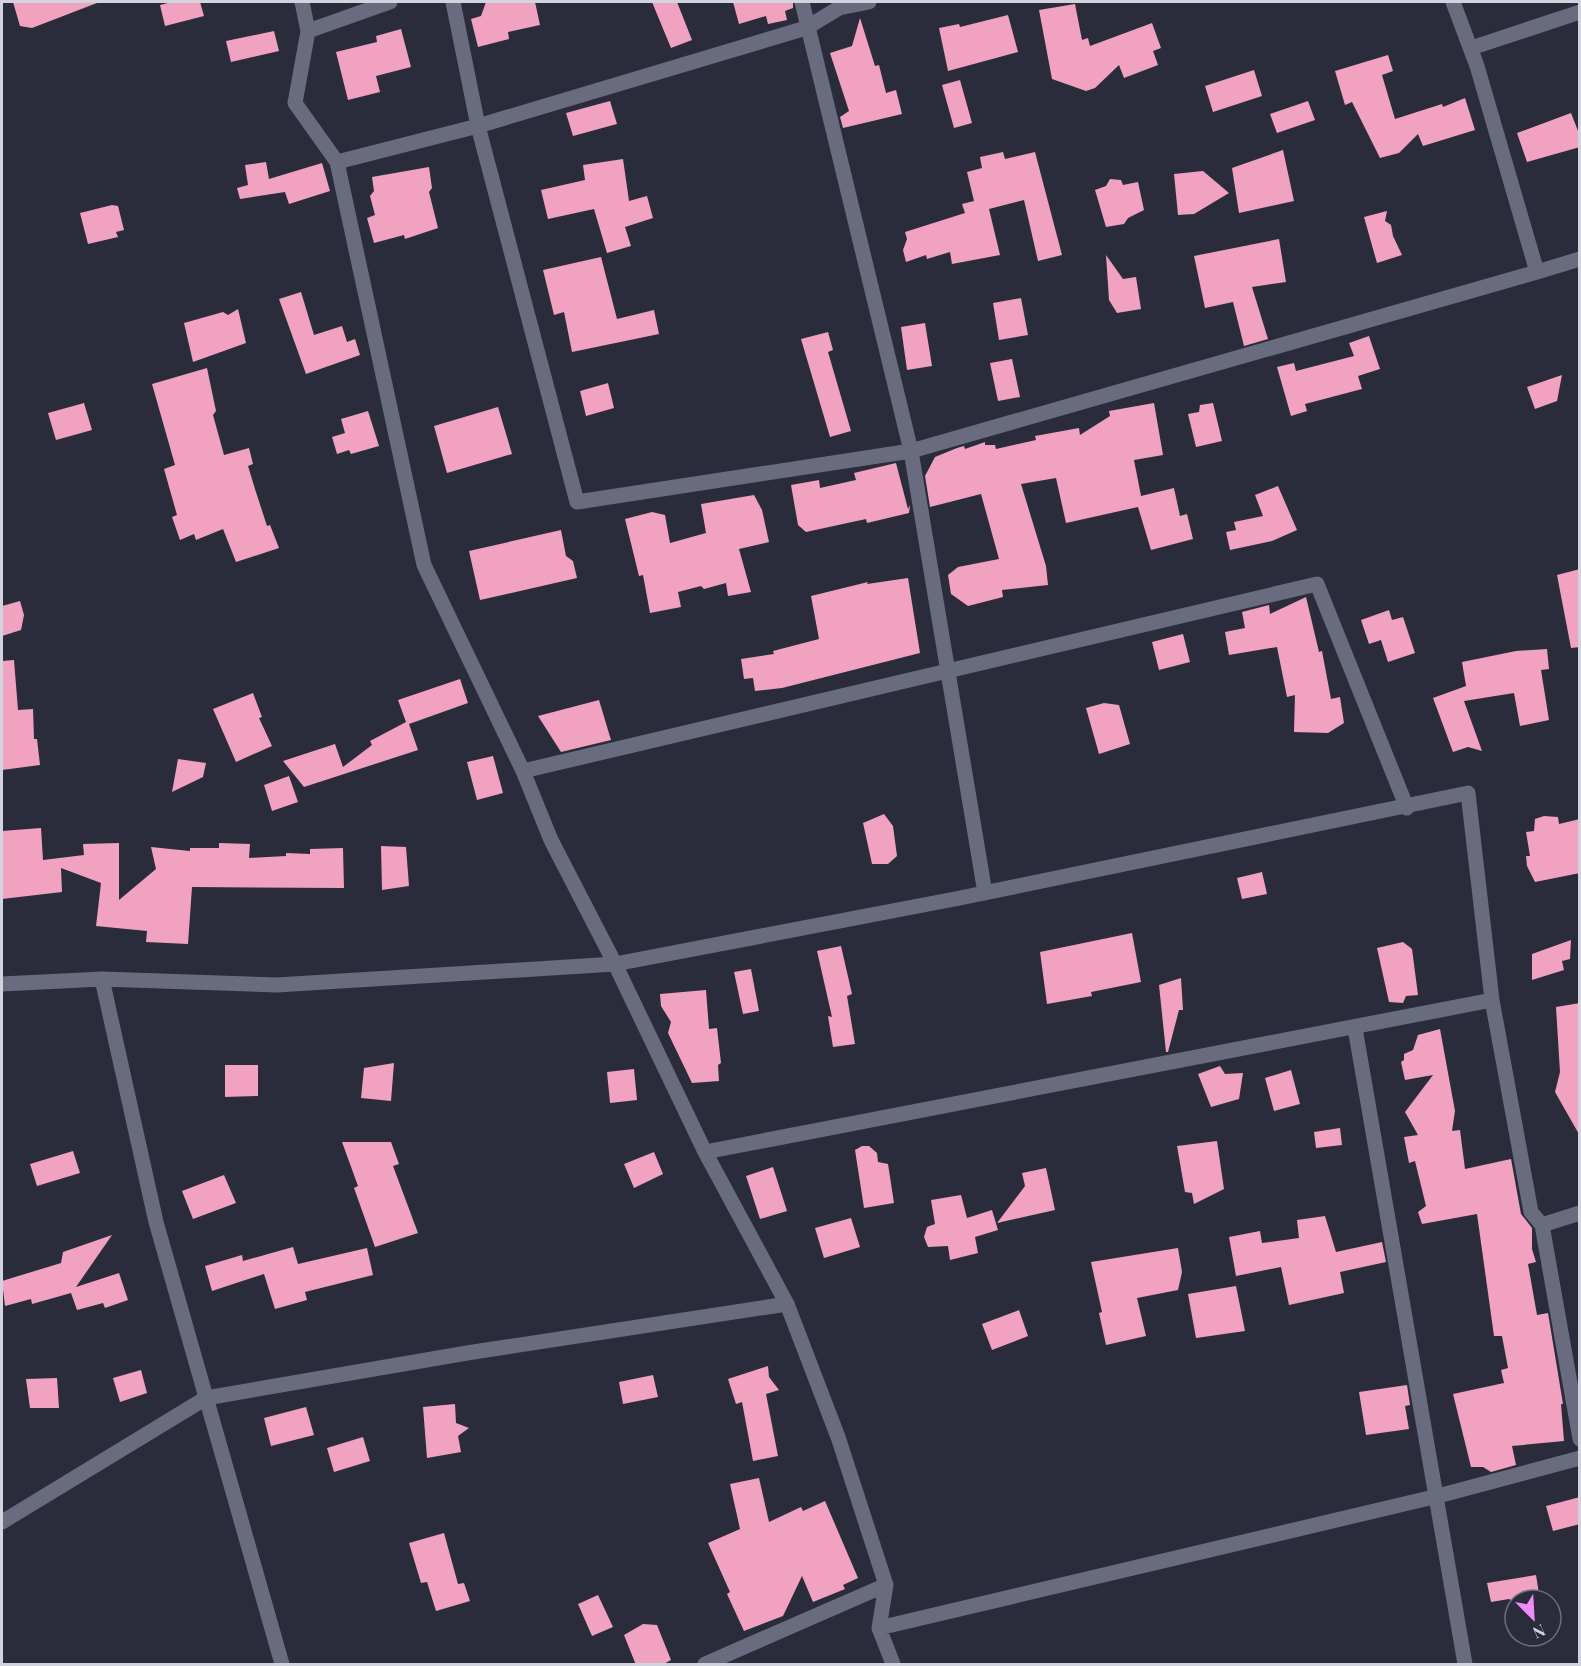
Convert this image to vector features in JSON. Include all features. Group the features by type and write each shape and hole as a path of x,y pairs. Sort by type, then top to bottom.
{"street":[{"path":"302,2 308,31 295,103 337,162 424,565 523,771 551,840 615,964 705,1152 788,1304 838,1437 886,1585 879,1628 893,1665"},
{"path":"308,31 390,2"},
{"path":"453,2 478,126 577,502 911,452 1580,259"},
{"path":"802,2 806,28 911,452 985,893"},
{"path":"337,162 478,126 806,28 839,8 869,2"},
{"path":"1454,2 1471,48 1537,272"},
{"path":"1471,48 1580,12"},
{"path":"523,771 1317,584 1407,808"},
{"path":"2,984 102,979 277,985 615,964 985,893 1407,808 1468,793 1492,1000 1531,1212 1542,1226 1580,1439"},
{"path":"102,979 156,1222 282,1665"},
{"path":"705,1152 1492,1000"},
{"path":"1355,1028 1438,1496 1465,1665"},
{"path":"1542,1226 1580,1213"},
{"path":"2,1522 206,1398 467,1353 788,1304"},
{"path":"879,1628 1438,1496 1580,1458"},
{"path":"705,1665 886,1585"}],"building":[{"path":"13,2 97,3 32,28 20,26"},
{"path":"172,2 200,2 204,16 165,26 160,5"},
{"path":"486,2 535,2 540,25 508,32 509,39 478,47 471,19 481,16"},
{"path":"652,2 677,2 692,40 671,48"},
{"path":"733,2 793,2 793,8 785,11 787,20 768,24 766,16 739,24"},
{"path":"1075,4 1082,40 1088,38 1090,46 1152,23 1161,48 1153,51 1158,65 1124,78 1119,65 1095,88 1086,91 1052,79 1039,10"},
{"path":"1008,15 1018,52 948,71 939,28 959,24 960,27"},
{"path":"860,18 875,66 879,65 886,93 896,90 902,114 843,128 840,117 849,111 830,53 852,46"},
{"path":"401,29 411,67 376,76 380,92 348,100 336,52 377,42 376,36"},
{"path":"274,31 279,51 231,62 226,41"},
{"path":"1388,55 1393,71 1382,75 1395,119 1442,104 1443,107 1465,98 1475,130 1423,146 1418,134 1399,153 1380,158 1352,102 1345,105 1335,71"},
{"path":"1254,70 1262,96 1213,112 1205,86"},
{"path":"960,80 972,123 954,128 942,85"},
{"path":"610,101 617,124 573,136 566,113"},
{"path":"1308,101 1315,120 1277,133 1270,114"},
{"path":"1571,113 1580,136 1580,147 1527,162 1517,133"},
{"path":"1283,150 1294,201 1239,213 1232,168"},
{"path":"1003,152 1005,159 1035,152 1062,255 1038,261 1024,200 989,209 1000,255 952,264 950,252 927,259 926,255 906,262 903,250 907,239 905,232 965,213 962,204 974,201 967,172 982,168 980,157"},
{"path":"623,159 629,201 647,196 653,218 625,227 631,246 607,253 594,209 548,219 541,190 585,180 583,165"},
{"path":"266,162 269,179 322,163 330,191 289,204 285,192 240,199 237,188 248,185 245,165"},
{"path":"429,167 432,188 429,192 438,228 405,239 404,235 374,243 367,218 375,215 370,196 374,191 372,177"},
{"path":"1203,171 1229,193 1194,214 1178,215 1174,174"},
{"path":"1110,179 1121,180 1123,185 1138,182 1144,210 1128,218 1124,224 1106,227 1095,190 1106,186"},
{"path":"112,205 118,206 124,230 116,232 118,237 88,244 80,213"},
{"path":"1387,211 1385,221 1391,225 1393,236 1402,255 1377,263 1364,217"},
{"path":"1279,239 1286,282 1252,287 1268,339 1244,346 1233,302 1205,308 1194,256"},
{"path":"1106,255 1123,279 1136,277 1141,309 1117,313 1109,300"},
{"path":"601,257 617,319 654,310 659,334 572,352 564,312 554,315 543,270"},
{"path":"301,292 314,335 342,326 347,342 355,339 360,355 306,374 279,299"},
{"path":"1021,298 1028,335 999,340 993,303"},
{"path":"238,309 246,343 193,362 184,323 223,312 228,315"},
{"path":"925,323 932,366 907,370 901,327"},
{"path":"828,332 833,350 828,352 851,431 830,437 801,339"},
{"path":"1369,336 1380,369 1358,376 1362,389 1305,404 1307,411 1291,416 1277,367 1294,363 1296,371 1354,356 1349,343"},
{"path":"1012,359 1020,397 998,401 990,363"},
{"path":"207,368 216,411 213,415 224,455 249,448 253,464 248,466 267,526 270,525 279,548 236,562 223,529 196,540 194,534 180,540 172,517 177,515 164,469 175,465 152,384"},
{"path":"1562,375 1557,401 1535,409 1527,387"},
{"path":"608,383 614,408 586,416 580,391"},
{"path":"84,403 92,430 56,440 48,413"},
{"path":"1154,403 1163,455 1134,460 1141,496 1174,488 1180,516 1187,514 1193,539 1151,550 1138,507 1066,523 1056,478 1021,484 1046,566 1048,585 1002,590 1003,597 968,606 951,594 948,575 958,567 999,559 981,494 930,507 925,476 935,457 957,448 964,446 965,449 985,442 985,445 995,445 996,449 1036,440 1035,436 1079,428 1080,435 1110,416 1109,411"},
{"path":"1213,403 1222,441 1196,447 1188,414 1199,412 1200,405"},
{"path":"498,407 512,454 447,473 434,426"},
{"path":"368,411 379,446 351,454 349,450 337,454 332,437 345,433 341,419"},
{"path":"896,463 908,509 910,505 909,513 867,523 866,519 806,532 798,525 791,485 819,480 820,488 856,480 854,473"},
{"path":"1278,486 1297,530 1272,541 1230,550 1226,532 1236,530 1234,522 1263,516 1255,495"},
{"path":"754,495 762,510 769,542 739,549 751,592 728,596 726,583 704,589 701,586 678,592 681,607 650,613 643,575 639,576 625,519 652,512 665,515 670,543 706,533 701,504"},
{"path":"561,530 566,556 573,561 577,578 480,600 469,551"},
{"path":"1580,569 1580,647 1571,648 1557,575"},
{"path":"908,578 920,653 782,688 755,691 753,678 744,679 741,659 774,654 773,651 819,639 811,596 868,582 867,584"},
{"path":"1306,597 1319,652 1322,651 1331,699 1340,697 1344,723 1328,733 1294,732 1295,695 1287,697 1277,647 1229,655 1225,632 1245,628 1242,612 1269,605 1270,614"},
{"path":"20,601 24,615 21,630 2,636 2,606"},
{"path":"1389,610 1392,620 1403,617 1415,653 1388,662 1381,640 1369,644 1361,620"},
{"path":"1183,634 1190,662 1159,670 1152,642"},
{"path":"1547,649 1549,669 1541,670 1549,720 1520,726 1514,693 1464,701 1482,751 1468,747 1453,752 1433,698 1466,686 1462,662 1516,651"},
{"path":"14,660 18,710 33,709 34,739 37,739 40,765 2,770 2,661"},
{"path":"460,679 468,703 409,724 418,750 304,787 283,761 335,744 343,767 372,745 370,741 406,722 398,700"},
{"path":"253,693 262,717 259,718 272,746 236,762 213,709"},
{"path":"599,700 611,740 561,752 538,716"},
{"path":"1104,703 1119,705 1130,744 1099,754 1086,708"},
{"path":"493,756 503,793 477,800 467,762"},
{"path":"178,759 206,763 203,777 172,792"},
{"path":"289,776 298,802 272,811 264,785"},
{"path":"884,814 893,826 897,856 888,864 872,864 863,823"},
{"path":"1544,816 1558,817 1559,824 1580,819 1580,873 1535,882 1527,866 1526,856 1530,856 1526,832 1534,831 1535,819"},
{"path":"41,828 43,860 84,855 83,844 119,843 119,900 156,869 151,847 190,851 190,848 219,848 219,843 250,844 249,858 286,856 286,853 310,854 310,849 343,848 344,888 192,887 188,944 146,942 147,931 96,926 101,883 61,868 62,892 2,899 2,831"},
{"path":"381,846 406,847 409,886 382,890"},
{"path":"1262,872 1267,894 1242,899 1237,878"},
{"path":"1132,933 1141,982 1091,992 1092,996 1047,1004 1040,952"},
{"path":"1571,940 1570,959 1562,961 1564,970 1532,980 1532,954"},
{"path":"1403,942 1412,949 1418,995 1406,996 1403,1003 1389,1002 1377,948"},
{"path":"841,946 852,994 847,996 855,1044 833,1047 828,1016 832,1017 817,951"},
{"path":"751,969 759,1011 743,1014 734,972"},
{"path":"1181,978 1183,1010 1179,1010 1168,1052 1166,1052 1159,985"},
{"path":"706,990 709,1029 717,1028 721,1063 718,1065 719,1081 692,1083 668,1033 671,1022 661,1006 660,994"},
{"path":"1580,1003 1580,1136 1555,1092 1560,1072 1556,1007"},
{"path":"1440,1029 1455,1111 1452,1131 1460,1130 1465,1169 1511,1159 1521,1214 1532,1228 1532,1249 1536,1262 1528,1264 1537,1315 1548,1313 1563,1404 1561,1404 1564,1441 1512,1446 1516,1465 1491,1472 1483,1467 1471,1467 1453,1394 1504,1383 1501,1370 1508,1368 1502,1336 1494,1336 1477,1214 1422,1224 1418,1212 1426,1206 1415,1161 1409,1163 1404,1137 1418,1135 1405,1112 1433,1075 1405,1080 1401,1062 1404,1060 1404,1054 1413,1050 1418,1035"},
{"path":"394,1063 391,1101 361,1098 364,1068"},
{"path":"225,1065 258,1065 258,1096 225,1097"},
{"path":"1220,1066 1225,1074 1243,1073 1239,1099 1211,1107 1198,1074"},
{"path":"634,1069 637,1100 610,1103 607,1072"},
{"path":"1291,1070 1300,1104 1274,1111 1265,1078"},
{"path":"1340,1128 1342,1145 1316,1148 1314,1132"},
{"path":"1217,1141 1224,1189 1194,1204 1192,1193 1185,1192 1177,1146"},
{"path":"342,1142 391,1142 399,1164 393,1166 418,1233 375,1247 354,1188 358,1186"},
{"path":"862,1146 869,1146 877,1153 878,1162 888,1164 894,1203 864,1208 855,1150"},
{"path":"73,1151 80,1173 37,1186 30,1164"},
{"path":"654,1152 663,1174 634,1188 624,1164"},
{"path":"773,1167 787,1211 760,1219 746,1176"},
{"path":"1046,1168 1055,1210 997,1223 1025,1186 1022,1173"},
{"path":"224,1175 236,1203 193,1219 182,1191"},
{"path":"961,1195 967,1218 992,1210 998,1230 975,1237 978,1253 950,1260 948,1246 928,1247 924,1237 927,1227 935,1224 931,1200"},
{"path":"1325,1216 1336,1252 1382,1242 1386,1262 1340,1272 1344,1293 1289,1305 1281,1267 1236,1276 1229,1237 1260,1231 1262,1243 1299,1238 1297,1220"},
{"path":"851,1218 860,1247 824,1258 815,1228"},
{"path":"112,1235 76,1287 119,1273 128,1300 105,1308 103,1303 77,1310 71,1293 32,1304 31,1299 5,1306 2,1281 61,1263 63,1252"},
{"path":"293,1247 298,1264 367,1248 373,1275 305,1292 307,1300 275,1309 264,1274 212,1291 205,1266 242,1255 243,1261"},
{"path":"1178,1248 1182,1272 1178,1290 1137,1298 1146,1336 1106,1345 1099,1313 1102,1312 1091,1262"},
{"path":"1236,1286 1245,1331 1196,1338 1188,1294"},
{"path":"1019,1310 1028,1336 992,1350 982,1324"},
{"path":"768,1366 769,1377 779,1390 766,1394 778,1456 753,1461 742,1402 736,1404 728,1379"},
{"path":"141,1370 147,1393 120,1402 113,1378"},
{"path":"653,1375 658,1397 623,1404 619,1382"},
{"path":"57,1378 59,1408 30,1408 26,1379"},
{"path":"1407,1385 1410,1405 1405,1406 1409,1429 1366,1435 1359,1392"},
{"path":"455,1404 456,1423 469,1428 458,1436 461,1452 427,1458 423,1407"},
{"path":"306,1407 314,1435 271,1446 264,1418"},
{"path":"363,1437 370,1461 334,1472 327,1448"},
{"path":"759,1478 769,1522 801,1507 803,1511 825,1501 858,1578 843,1585 845,1589 813,1602 802,1576 783,1616 744,1631 727,1594 730,1592 708,1543 740,1529 730,1484"},
{"path":"1580,1497 1580,1524 1553,1531 1546,1506"},
{"path":"444,1533 458,1584 464,1583 470,1601 436,1611 427,1582 421,1583 409,1543"},
{"path":"1536,1575 1538,1588 1503,1588 1503,1600 1491,1602 1487,1583"},
{"path":"598,1595 613,1627 592,1636 578,1604"},
{"path":"643,1624 657,1625 671,1660 662,1665 636,1665 624,1635"}]}
